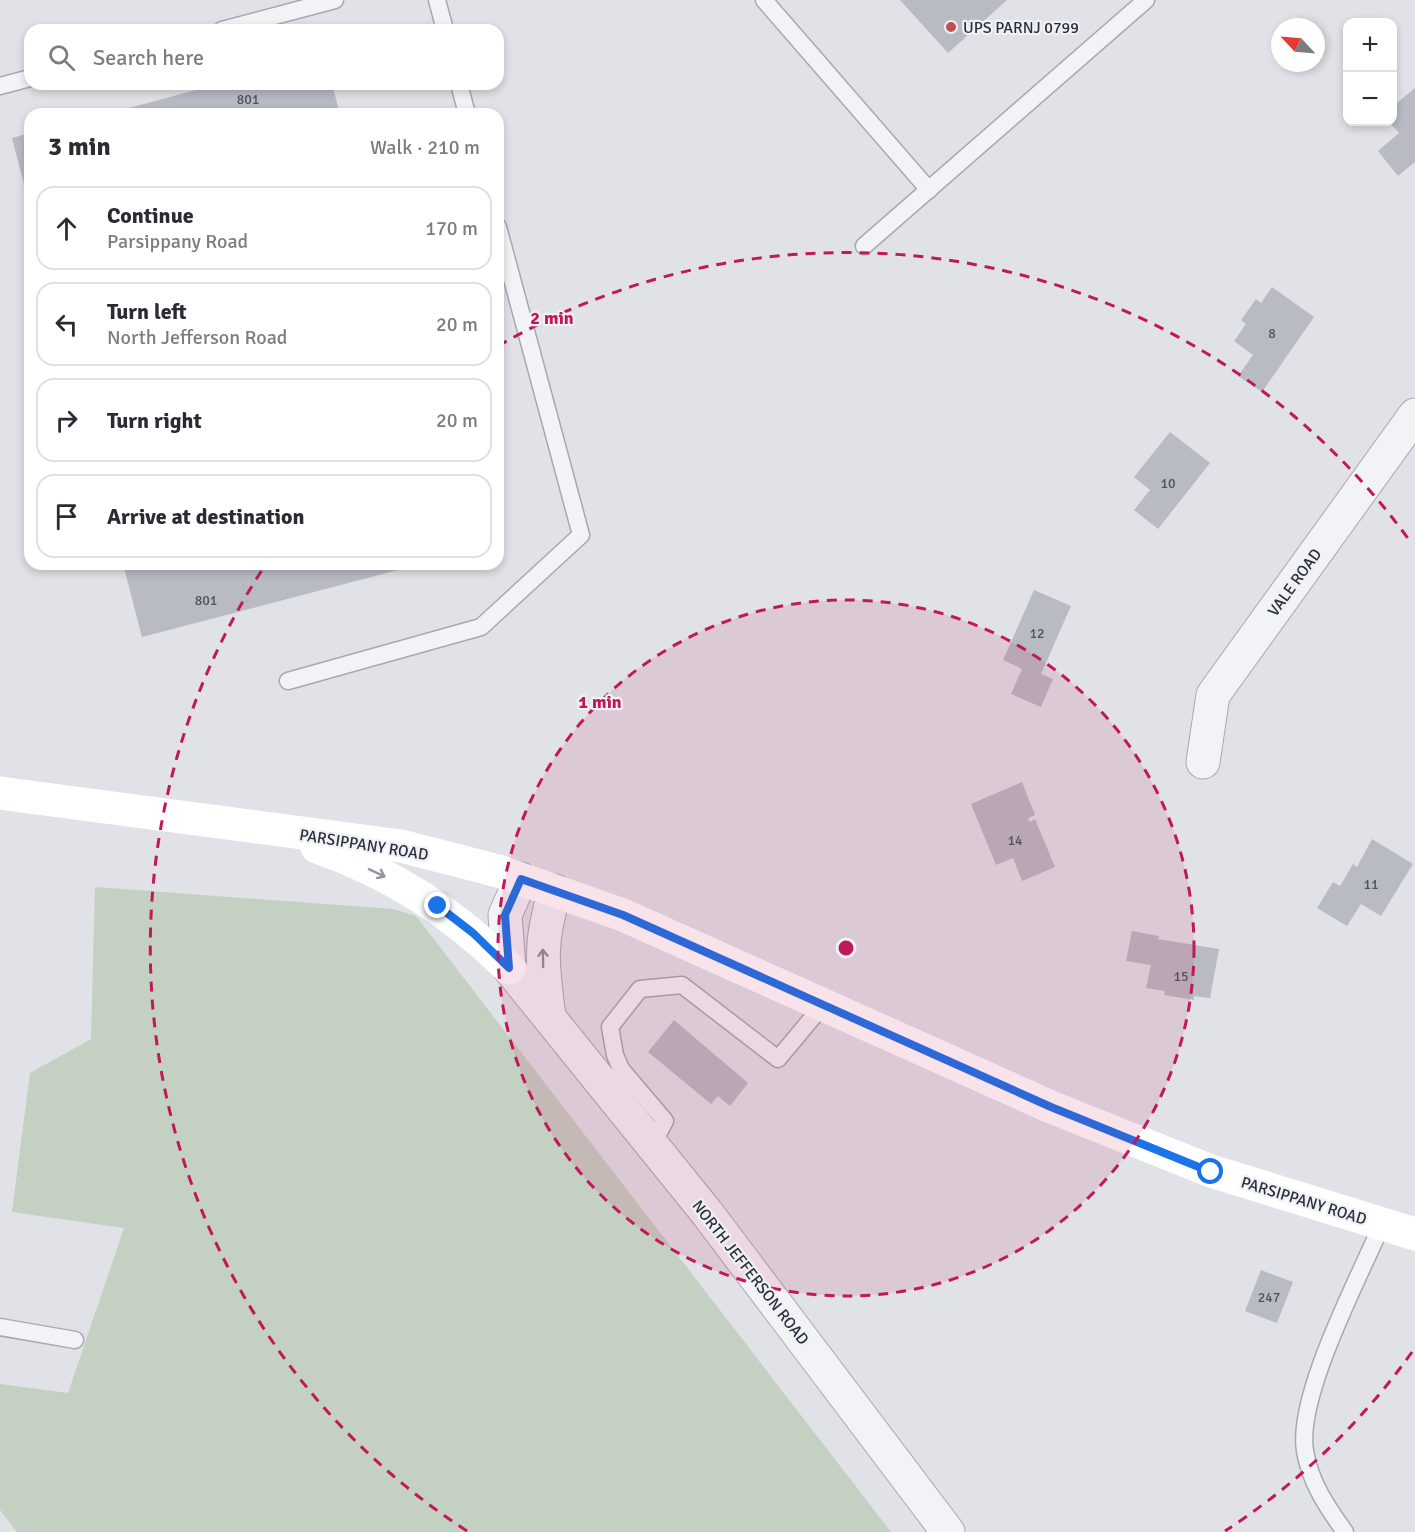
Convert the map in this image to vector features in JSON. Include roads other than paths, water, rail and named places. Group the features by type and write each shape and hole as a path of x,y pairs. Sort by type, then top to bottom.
{"main road":[{"name":"PARSIPPANY ROAD","path":"0,793 400,846 521,879 623,915 1051,1107 1211,1172 1415,1234"},
{"path":"264,828 336,854 409,888 473,933 509,968"}],"street":[{"name":"VALE ROAD","path":"1203,762 1213,695 1415,415"},
{"path":"509,968 505,915 521,879"},
{"path":"549,1016 542,958 544,926 555,891"},
{"name":"NORTH JEFFERSON ROAD","path":"509,968 652,1145 948,1532"}],"lane":[{"path":"245,24 335,0"},
{"path":"437,0 443,24"},
{"path":"764,0 929,190"},
{"path":"864,246 1146,0"},
{"path":"0,86 24,80"},
{"path":"461,90 466,108"},
{"path":"288,681 481,627 581,535 504,250"},
{"path":"652,1145 665,1121 621,1069 615,1055 610,1027 640,989 682,985 778,1059 823,1005"},
{"path":"1345,1532 1320,1498 1305,1450 1307,1408 1324,1359 1382,1224"},
{"path":"0,1327 75,1340"}],"place":[{"name":"UPS PARNJ 0799","path":"951,27"}]}
